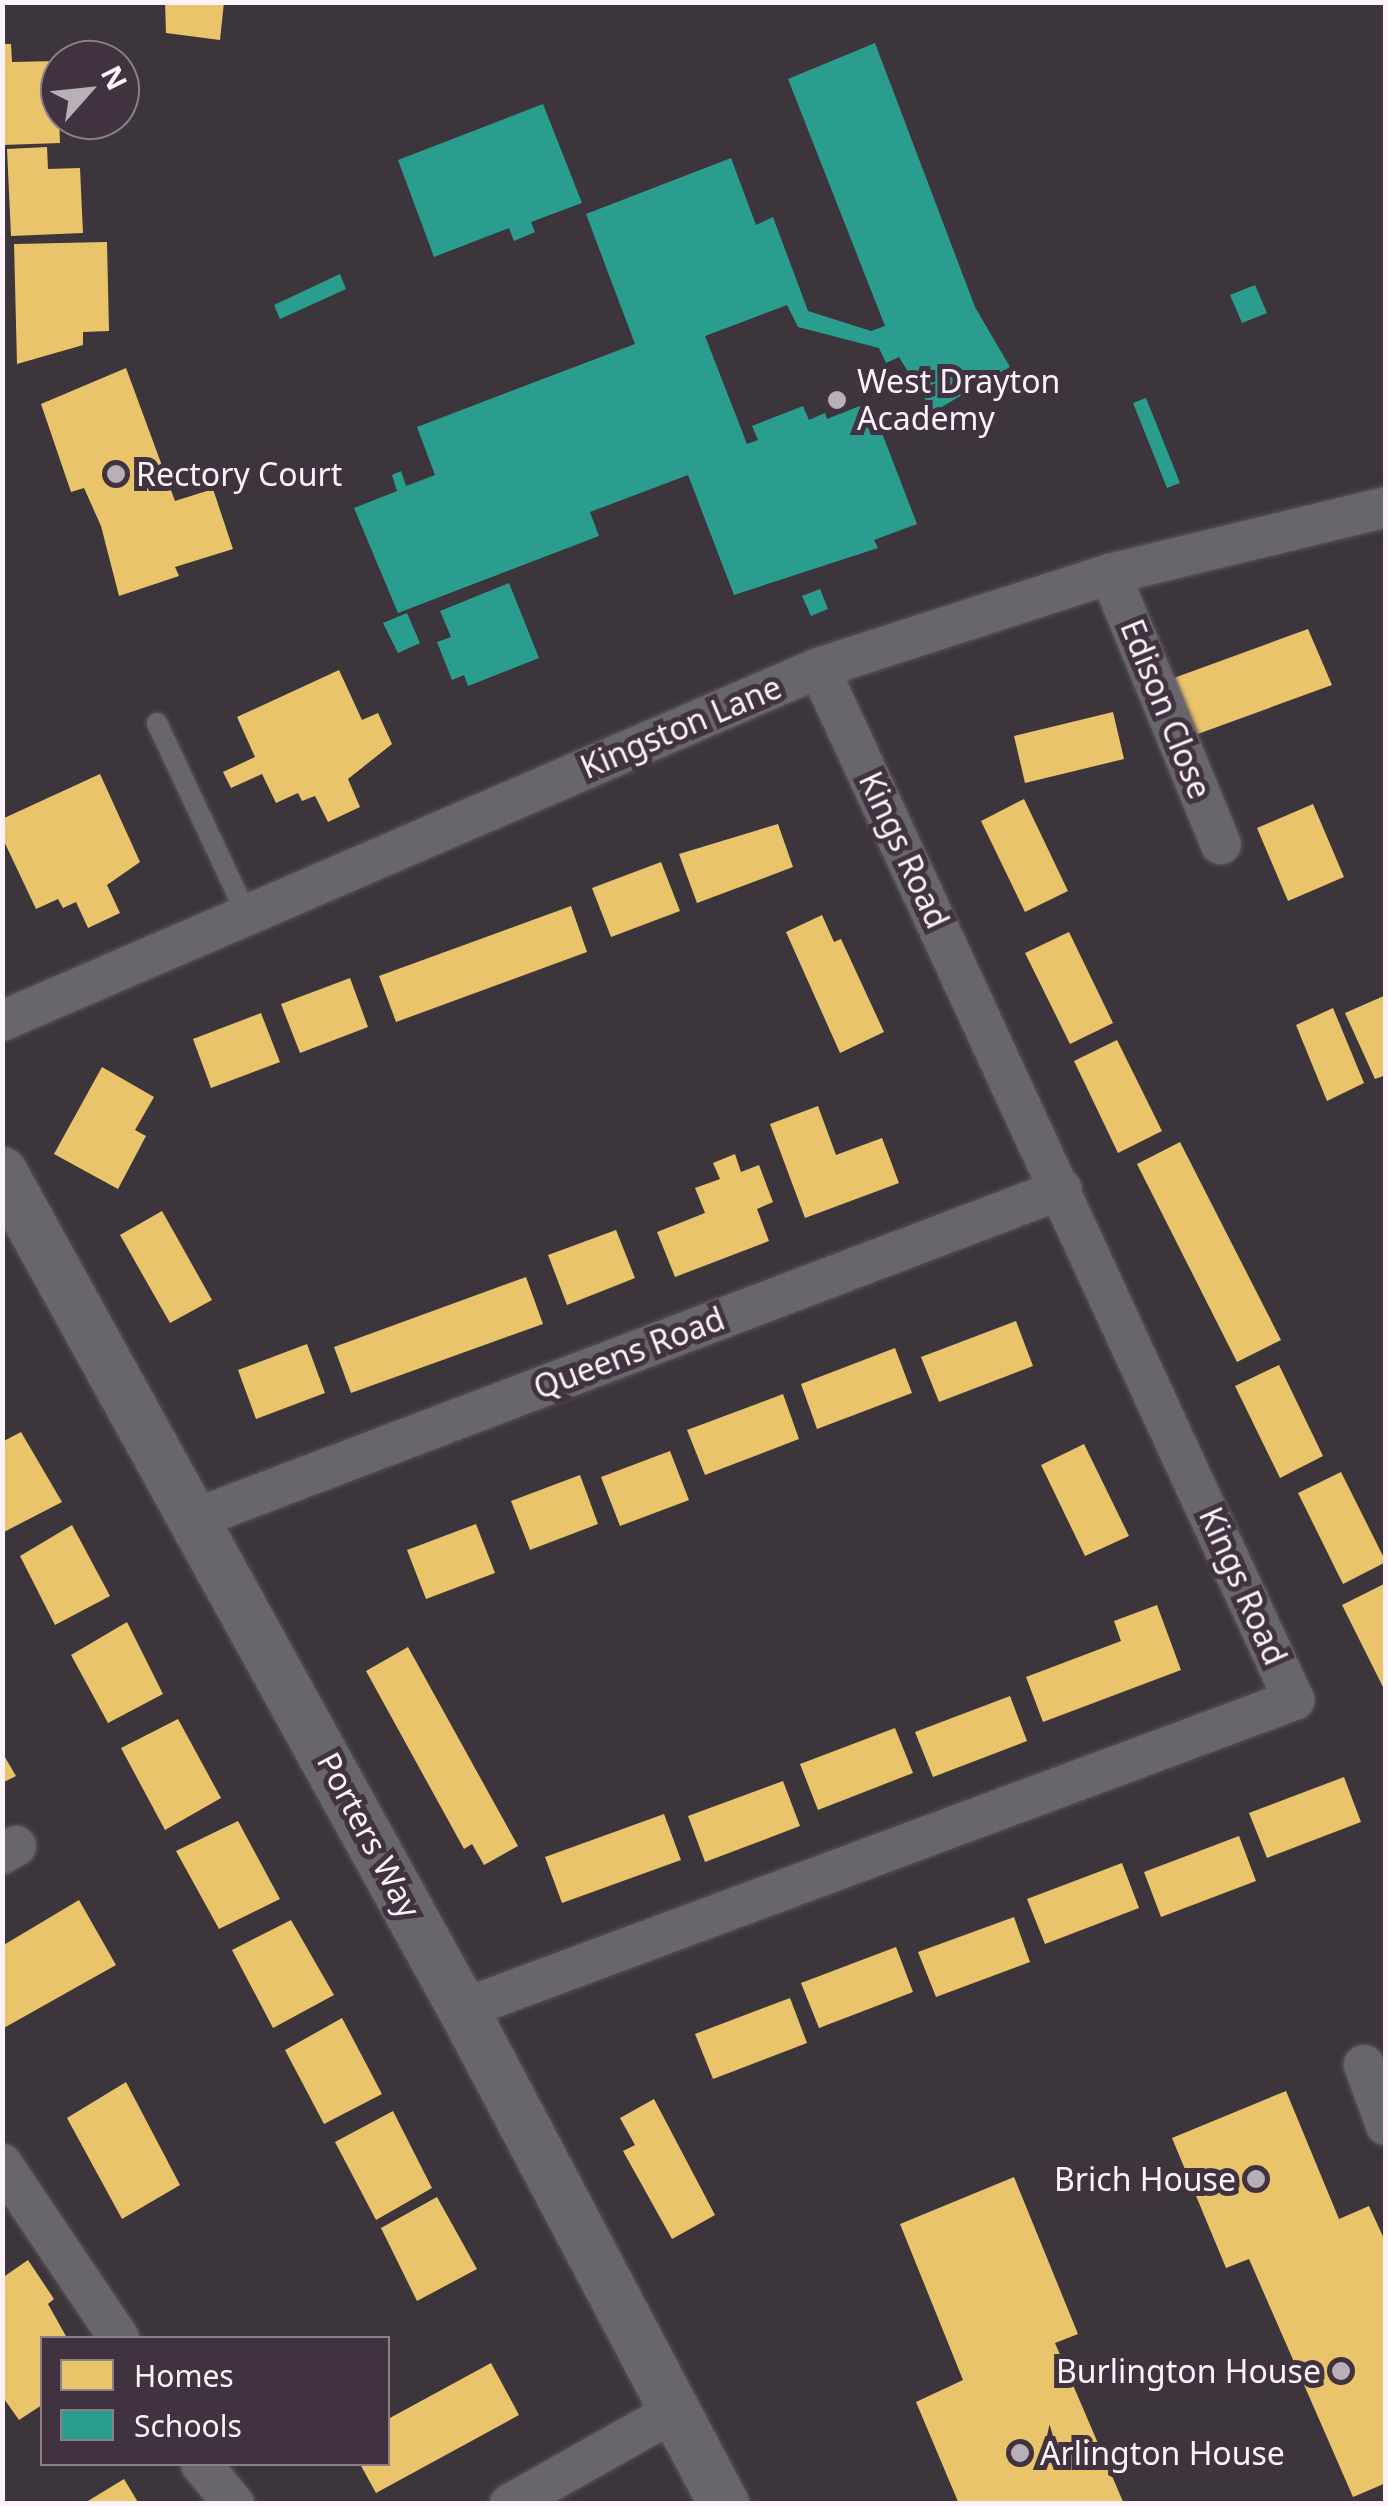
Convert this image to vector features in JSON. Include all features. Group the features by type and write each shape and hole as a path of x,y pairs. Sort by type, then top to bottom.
{"street":[{"name":"Kingston Lane","path":"2,1021 819,668 1110,574 1386,507"},
{"name":"Edison Close","path":"1110,574 1222,844"},
{"name":"Kings Road","path":"464,2009 1294,1700 819,668"},
{"name":"Porters Way","path":"2,1172 197,1518 464,2009 724,2504"},
{"name":"Queens Road","path":"197,1518 1062,1189"},
{"path":"1364,2065 1386,2125"},
{"path":"2,2164 17,2213 118,2336"},
{"path":"510,2504 676,2411"},
{"path":"203,2466 234,2504"}],"lane":[{"path":"158,723 247,915"}],"building: Homes":[{"path":"165,2 224,2 220,40 166,33"},
{"path":"2,44 11,44 12,62 40,61 40,140 60,143 2,145"},
{"path":"47,147 48,169 80,168 83,233 11,236 7,149"},
{"path":"107,242 109,331 83,332 83,345 17,364 14,244"},
{"name":"Rectory Court","path":"126,368 175,501 213,489 233,549 175,567 179,576 119,596 101,526 84,488 71,492 41,404"},
{"path":"1308,629 1332,685 1184,739 1160,683"},
{"path":"339,670 362,720 378,713 392,744 348,779 360,807 328,822 315,796 302,801 298,793 276,803 262,774 231,788 223,772 255,757 237,717"},
{"path":"1113,712 1124,759 1025,783 1014,736"},
{"path":"100,774 140,862 107,885 120,913 88,928 76,902 63,908 58,899 36,909 2,837 2,819"},
{"path":"1024,799 1068,891 1025,912 981,821"},
{"path":"1313,804 1344,877 1288,901 1257,828"},
{"path":"778,824 793,867 697,903 679,854"},
{"path":"661,862 680,911 611,937 592,888"},
{"path":"571,906 587,952 396,1022 379,976"},
{"path":"822,915 834,942 841,939 884,1032 840,1053 786,932"},
{"path":"1069,932 1113,1023 1070,1044 1025,953"},
{"path":"350,978 368,1027 300,1053 281,1004"},
{"path":"1386,995 1386,1075 1375,1079 1345,1013"},
{"path":"1333,1008 1364,1083 1327,1101 1296,1025"},
{"path":"261,1013 280,1062 211,1088 193,1039"},
{"path":"1117,1040 1162,1131 1118,1153 1074,1061"},
{"path":"102,1067 154,1097 135,1130 146,1136 118,1189 54,1154"},
{"path":"818,1106 836,1155 882,1138 899,1183 805,1218 770,1124"},
{"path":"1180,1142 1281,1340 1237,1362 1137,1164"},
{"path":"735,1154 741,1172 759,1165 773,1202 757,1209 769,1241 675,1277 657,1232 705,1213 695,1188 720,1179 713,1163"},
{"path":"162,1211 212,1300 170,1323 120,1235"},
{"path":"616,1230 635,1278 567,1305 548,1255"},
{"path":"526,1277 543,1324 351,1393 334,1347"},
{"path":"1016,1321 1033,1366 939,1402 921,1357"},
{"path":"307,1344 325,1393 256,1419 238,1370"},
{"path":"895,1348 912,1393 817,1429 801,1384"},
{"path":"1279,1365 1323,1456 1280,1478 1235,1386"},
{"path":"783,1394 799,1439 705,1475 687,1430"},
{"path":"21,1432 62,1502 2,1533 2,1442"},
{"path":"1084,1444 1129,1536 1085,1556 1041,1465"},
{"path":"670,1451 689,1500 620,1526 601,1477"},
{"path":"1341,1472 1386,1562 1343,1584 1298,1493"},
{"path":"580,1475 598,1524 530,1550 511,1501"},
{"path":"476,1524 495,1573 426,1599 407,1550"},
{"path":"72,1525 110,1596 55,1625 20,1556"},
{"path":"1386,1583 1386,1693 1342,1605"},
{"path":"1157,1605 1181,1670 1043,1722 1026,1677 1121,1641 1114,1621"},
{"path":"127,1622 163,1694 108,1723 71,1655"},
{"path":"408,1647 518,1846 484,1865 472,1844 464,1849 366,1671"},
{"path":"1010,1696 1027,1741 933,1777 915,1732"},
{"path":"178,1719 221,1798 165,1830 121,1748"},
{"path":"895,1728 913,1773 818,1810 800,1764"},
{"path":"2,1752 16,1776 2,1783"},
{"path":"1344,1777 1361,1822 1267,1858 1249,1813"},
{"path":"783,1781 800,1826 705,1862 688,1816"},
{"path":"664,1814 681,1860 562,1903 545,1857"},
{"path":"238,1821 280,1899 219,1929 176,1851"},
{"path":"1239,1836 1256,1881 1161,1917 1144,1872"},
{"path":"1122,1863 1139,1908 1045,1944 1027,1899"},
{"path":"79,1900 116,1965 2,2029 2,1946"},
{"path":"1014,1917 1030,1962 936,1997 918,1952"},
{"path":"291,1920 334,1995 273,2028 232,1950"},
{"path":"896,1947 913,1992 819,2028 801,1983"},
{"path":"790,1998 807,2043 713,2079 695,2034"},
{"path":"342,2018 382,2094 324,2124 285,2050"},
{"path":"126,2082 180,2185 122,2219 67,2118"},
{"path":"1286,2091 1339,2219 1369,2206 1386,2243 1386,2483 1353,2497 1249,2259 1226,2268 1172,2138"},
{"path":"654,2099 715,2215 672,2239 623,2151 635,2145 620,2118"},
{"path":"393,2111 432,2188 376,2220 335,2142"},
{"path":"1014,2177 1078,2334 1055,2343 1124,2504 959,2504 916,2402 963,2380 900,2224"},
{"path":"437,2197 477,2269 417,2301 381,2228"},
{"path":"28,2260 54,2299 48,2304 66,2336 40,2336 40,2406 19,2420 2,2396 2,2278"},
{"path":"491,2363 519,2415 376,2493 361,2466 390,2466 390,2418"},
{"path":"124,2479 139,2504 83,2504"}],"building: Schools":[{"path":"875,43 975,307 1010,367 933,412 899,357 886,363 879,348 798,327 787,305 705,336 747,444 758,440 752,426 803,406 809,420 825,413 827,419 870,402 917,524 874,540 878,548 734,595 688,475 590,512 599,536 398,613 354,508 397,491 392,475 401,471 406,486 435,475 417,427 635,344 586,214 731,158 756,225 773,217 808,311 871,331 885,326 788,79"},
{"path":"543,104 582,203 531,222 535,232 514,241 509,228 434,257 398,160"},
{"path":"340,274 346,289 280,319 274,305"},
{"path":"1255,285 1267,313 1242,323 1230,295"},
{"path":"1146,398 1180,483 1167,488 1133,403"},
{"path":"509,583 539,658 468,686 464,675 452,680 437,642 451,637 440,611"},
{"path":"820,589 828,609 811,616 802,596"},
{"path":"407,613 420,643 398,653 383,623"}],"place":[{"name":"West Drayton Academy","path":"837,400"},
{"name":"Rectory Court","path":"116,474"},
{"name":"Brich House","path":"1256,2179"},
{"name":"Burlington House","path":"1341,2371"},
{"name":"Arlington House","path":"1020,2453"}]}
